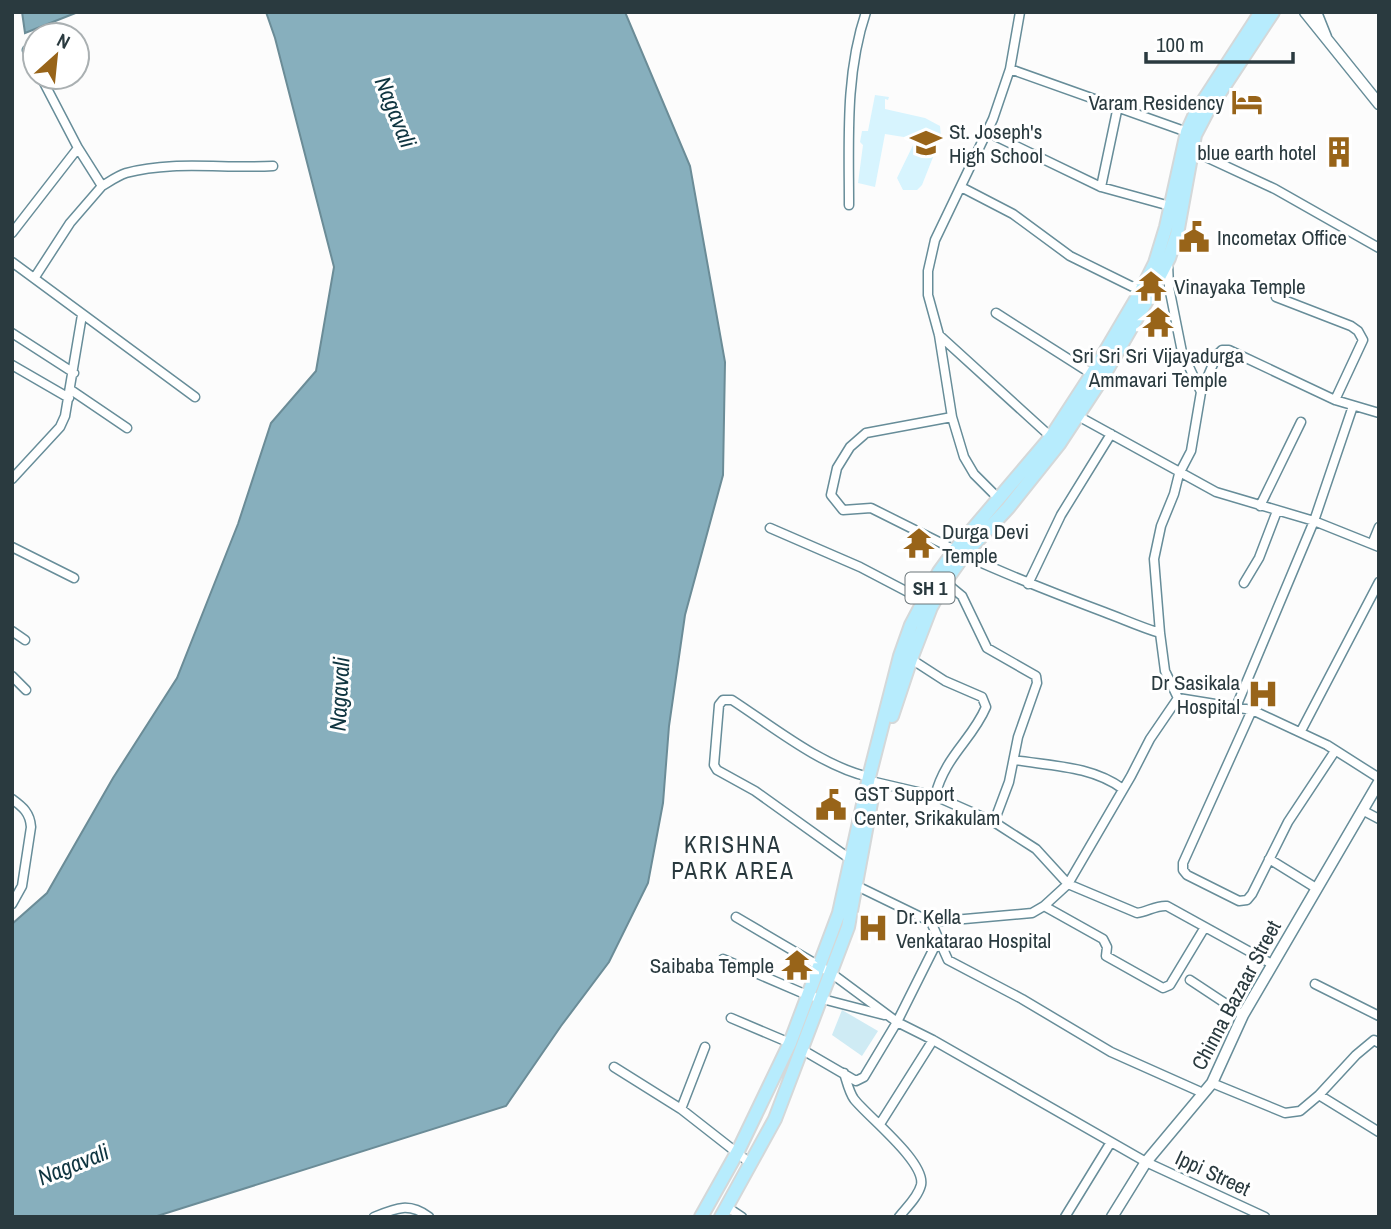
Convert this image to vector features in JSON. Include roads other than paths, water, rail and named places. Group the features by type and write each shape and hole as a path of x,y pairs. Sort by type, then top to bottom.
{"main road":[{"name":"SH 1","path":"724,1212 775,1119 807,995 839,913 850,859 872,779 931,607 959,552 1008,508 1059,444 1150,295 1164,254 1170,206 1187,132 1196,112 1261,12"},
{"name":"SH 1","path":"701,1217 821,998 848,927 858,886 872,779 900,656 923,600 999,499 1051,437 1177,234 1195,135 1207,112 1273,12"}],"street":[{"path":"849,205 850,102 858,37 866,12"},
{"path":"999,499 974,474 964,457 952,417 939,335 928,295 928,271 935,240 987,132 1010,69 1020,12"},
{"path":"1305,12 1360,84 1379,104"},
{"path":"1316,12 1326,37"},
{"path":"1010,69 1187,132"},
{"path":"48,91 78,148 102,186"},
{"path":"1101,187 1118,106"},
{"path":"987,132 1101,187 1170,206"},
{"path":"12,233 78,148"},
{"path":"1191,150 1275,189 1379,248"},
{"path":"35,277 70,223 102,186 123,174 165,166 273,166"},
{"path":"961,187 1013,214 1070,256 1141,291"},
{"path":"1164,254 1182,352 1201,392"},
{"path":"12,262 195,397"},
{"path":"1276,297 1358,331 1363,340 1335,400"},
{"path":"996,313 1092,374"},
{"path":"12,479 60,427 65,416 82,315"},
{"path":"12,333 74,373"},
{"path":"939,335 1051,437"},
{"path":"1178,698 1166,671 1154,559 1161,526 1179,474 1191,451 1201,392 1217,355 1222,350 1229,350 1335,400 1379,413"},
{"path":"12,365 70,394 127,428"},
{"path":"1236,707 1314,521 1353,406"},
{"path":"1078,416 1216,492 1314,521 1376,545 1379,527"},
{"path":"952,417 866,433 850,447 837,468 831,495 837,505 843,510 871,508 1028,584 1108,613 1135,626 1160,633"},
{"path":"1261,506 1301,422"},
{"path":"1028,584 1061,515 1111,434"},
{"path":"1244,583 1259,558 1276,511"},
{"path":"770,528 860,567 923,600"},
{"path":"12,547 74,578"},
{"path":"945,582 962,596 987,648 1036,677 1037,683 1018,737 1003,803 994,822"},
{"path":"1301,731 1379,583"},
{"path":"12,631 25,640"},
{"path":"911,659 945,681 982,697 986,708 953,754 939,780 935,796"},
{"path":"12,676 26,690"},
{"path":"1178,698 1252,710 1301,731 1379,780"},
{"path":"858,886 931,922 1032,913 1044,906 1068,884 1150,739 1178,698"},
{"path":"850,859 755,790 717,770 714,765 719,705 723,700 732,700 815,754 859,774 935,796 994,822 1036,849 1068,884 1137,913 1167,906 1272,964"},
{"path":"1252,710 1183,863 1183,870 1187,875 1239,901 1247,900 1252,894 1288,822 1335,751"},
{"path":"1014,760 1089,771 1102,775 1123,789"},
{"name":"Chinna Bazaar Street","path":"1112,1217 1146,1161 1212,1083 1243,1015 1379,780"},
{"path":"12,799 24,809 32,827 22,886 12,904"},
{"path":"1362,810 1379,819"},
{"path":"1269,859 1316,888"},
{"path":"12,878 22,886"},
{"path":"1044,906 1102,939 1106,943 1105,952 1109,958 1163,988 1170,985 1205,927"},
{"path":"736,916 831,973 894,1019"},
{"path":"931,922 948,960 1022,999 1111,1052 1203,1093"},
{"path":"731,1018 795,1046 856,1081 864,1077 938,940"},
{"path":"723,959 807,995 894,1019"},
{"path":"1190,980 1243,1015"},
{"path":"1314,984 1379,1016"},
{"name":"Ippi Street","path":"894,1019 1146,1161 1265,1217"},
{"path":"1212,1083 1285,1113 1300,1111 1319,1095 1356,1055 1377,1039"},
{"path":"880,1124 933,1040"},
{"path":"681,1109 705,1047"},
{"path":"614,1067 681,1109 750,1163"},
{"path":"844,1073 851,1096 880,1124 921,1176 921,1185 914,1198 898,1217"},
{"path":"1319,1095 1379,1132"},
{"path":"1065,1217 1111,1142"},
{"path":"374,1217 400,1207 411,1207 429,1217"},
{"path":"724,1212 742,1217"}],"water":[{"path":"22,12 78,12 55,21 23,21"},
{"name":"Nagavali","path":"266,12 625,12 690,166 725,362 723,475 685,615 669,726 663,803 648,883 609,962 506,1106 154,1217 12,1217 12,924 47,893 113,778 177,678 238,524 271,423 316,371 334,267"}],"place":[{"name":"Varam Residency","path":"1247,102"},
{"name":"St. Joseph's High School","path":"926,143"},
{"name":"blue earth hotel","path":"1339,152"},
{"name":"Incometax Office","path":"1194,237"},
{"name":"Vinayaka Temple","path":"1151,286"},
{"name":"Sri Sri Sri Vijayadurga Ammavari Temple","path":"1158,322"},
{"name":"Durga Devi Temple","path":"919,543"},
{"name":"Dr Sasikala Hospital","path":"1263,694"},
{"name":"GST Support Center, Srikakulam","path":"831,805"},
{"name":"Dr. Kella Venkatarao Hospital","path":"873,928"},
{"name":"Saibaba Temple","path":"797,965"}],"district":[{"name":"KRISHNA PARK AREA","path":"733,857"}]}
